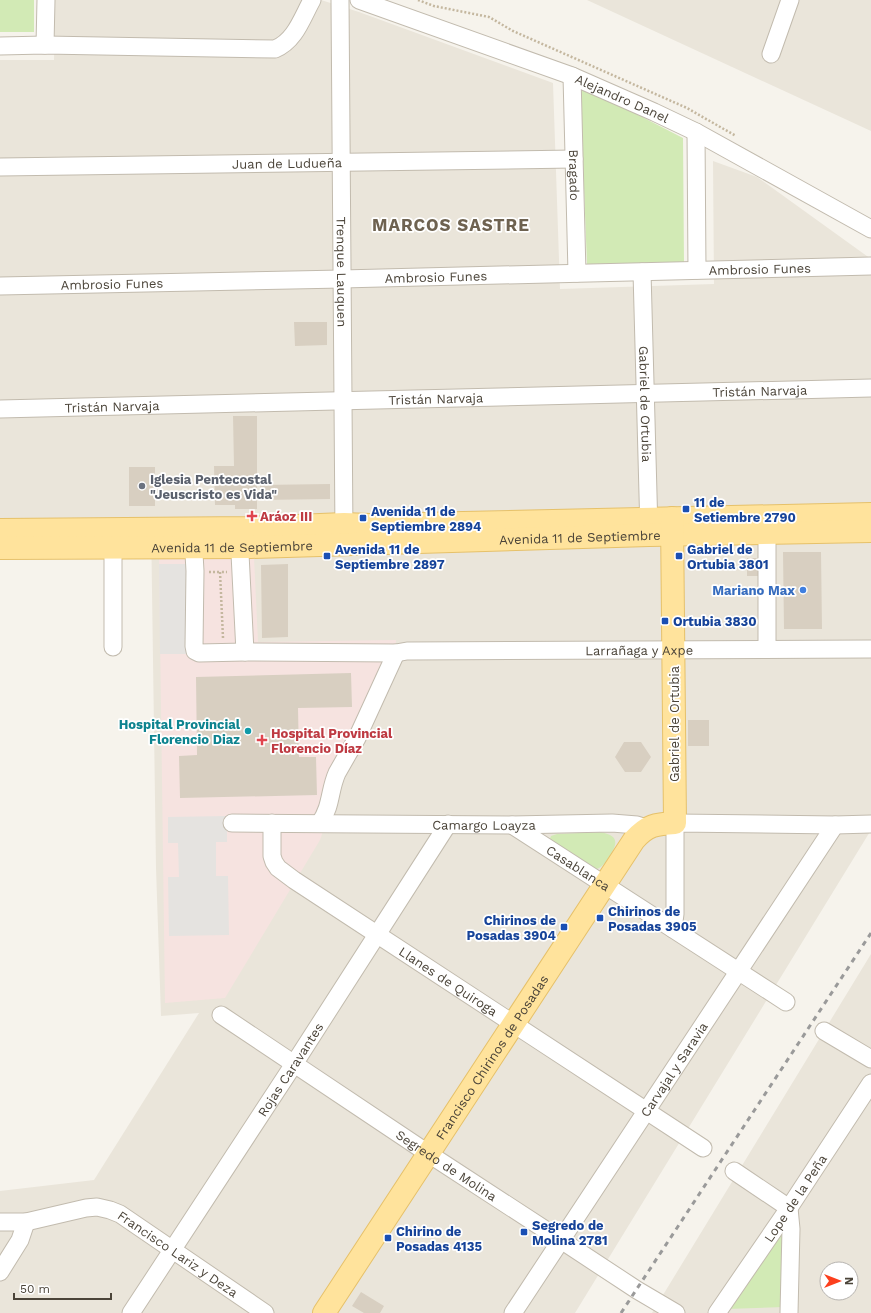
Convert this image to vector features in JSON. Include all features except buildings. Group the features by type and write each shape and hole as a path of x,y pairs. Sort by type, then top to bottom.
{"main road":[{"name":"Avenida 11 de Septiembre","path":"0,548 113,538 344,534 369,525 649,527 871,514"},
{"name":"Avenida 11 de Septiembre","path":"672,526 767,533 871,531"},
{"name":"Gabriel de Ortubia","path":"672,526 674,822"},
{"name":"Avenida 11 de Septiembre","path":"0,530 113,538"},
{"path":"646,828 658,824 674,822"},
{"name":"Francisco Chirinos de Posadas","path":"324,1313 606,885 634,840 646,828"}],"street":[{"path":"45,45 46,0"},
{"path":"0,46 45,45 275,49 283,46 291,38 312,0"},
{"name":"Trenque Lauquen","path":"340,0 344,534"},
{"name":"Alejandro Danel","path":"359,0 572,76 654,112 696,132 871,229"},
{"path":"771,54 790,0"},
{"name":"Bragado","path":"572,76 576,273"},
{"path":"696,132 697,270"},
{"name":"Juan de Ludueña","path":"0,167 574,158"},
{"name":"Ambrosio Funes","path":"0,286 871,266"},
{"name":"Gabriel de Ortubia","path":"642,272 649,527"},
{"name":"Tristán Narvaja","path":"0,409 871,388"},
{"path":"767,533 767,649"},
{"name":"Larrañaga y Axpe","path":"193,537 194,646 195,651 199,653 871,648"},
{"path":"239,537 245,652"},
{"path":"113,538 113,646"},
{"path":"320,823 326,814 334,779 402,652"},
{"name":"Llanes de Quiroga","path":"272,822 272,856 278,868 294,880 703,1148"},
{"path":"674,822 835,825 871,824"},
{"name":"Gabriel de Ortubia","path":"673,929 675,914 674,822"},
{"name":"Camargo Loayza","path":"232,823 619,823 637,824 646,828"},
{"name":"Rojas Caravantes","path":"131,1313 294,1064 448,824"},
{"name":"Casablanca","path":"512,824 786,1002"},
{"name":"Carvajal y Saravia","path":"514,1313 835,825"},
{"name":"Segredo de Molina","path":"221,1015 428,1154 637,1290 675,1313"},
{"path":"824,1031 871,1060"},
{"name":"Lope de la Peña","path":"717,1313 789,1208 871,1082"},
{"path":"734,1171 789,1208 791,1229 789,1313"},
{"name":"Francisco Lariz y Deza","path":"26,1222 86,1208 97,1207 110,1210 120,1214 265,1313"},
{"path":"0,1222 26,1222 20,1240 0,1272"}],"path":[{"path":"224,652 220,572 241,572"}],"shaded area":[{"path":"55,0 321,0 359,12 553,83 560,289 714,284 713,161 757,177 871,259 871,830 575,1313 0,1313 0,1191 94,1180 199,1013 161,1016 156,868 151,521 0,519 0,60 54,60"},
{"path":"587,0 871,0 871,131"},
{"name":"Hospital Provincial Florencio Díaz","path":"159,557 254,557 258,642 396,640 394,678 333,802 320,840 225,998 165,1003"},
{"path":"159,564 190,564 191,654 160,654"},
{"path":"227,816 227,842 216,842 216,876 228,876 229,935 169,936 168,877 179,877 178,843 168,843 168,817"},
{"path":"871,954 871,1313 652,1313"}],"green space":[{"path":"0,0 34,0 34,32 0,32"},
{"path":"580,85 683,138 684,263 587,264"},
{"path":"601,832 614,838 615,844 605,863 601,867 594,870 550,839 551,836 557,834"},
{"path":"785,1214 784,1307 726,1309"}],"railway":[{"path":"621,1313 871,933"}],"place":[{"name":"Iglesia Pentecostal \"Jeuscristo es Vida\"","path":"142,486"},
{"name":"11 de Setiembre 2790","path":"686,509"},
{"name":"Aráoz III","path":"252,516"},
{"name":"Avenida 11 de Septiembre 2894","path":"363,518"},
{"name":"Avenida 11 de Septiembre 2897","path":"327,556"},
{"name":"Gabriel de Ortubia 3801","path":"679,556"},
{"name":"Mariano Max","path":"803,590"},
{"name":"Ortubia 3830","path":"665,621"},
{"name":"Hospital Provincial Florencio Diaz","path":"248,731"},
{"name":"Hospital Provincial Florencio Díaz","path":"262,740"},
{"name":"Chirinos de Posadas 3905","path":"600,918"},
{"name":"Chirinos de Posadas 3904","path":"564,927"},
{"name":"Segredo de Molina 2781","path":"524,1232"},
{"name":"Chirino de Posadas 4135","path":"388,1238"}],"district":[{"name":"MARCOS SASTRE","path":"451,225"}]}
